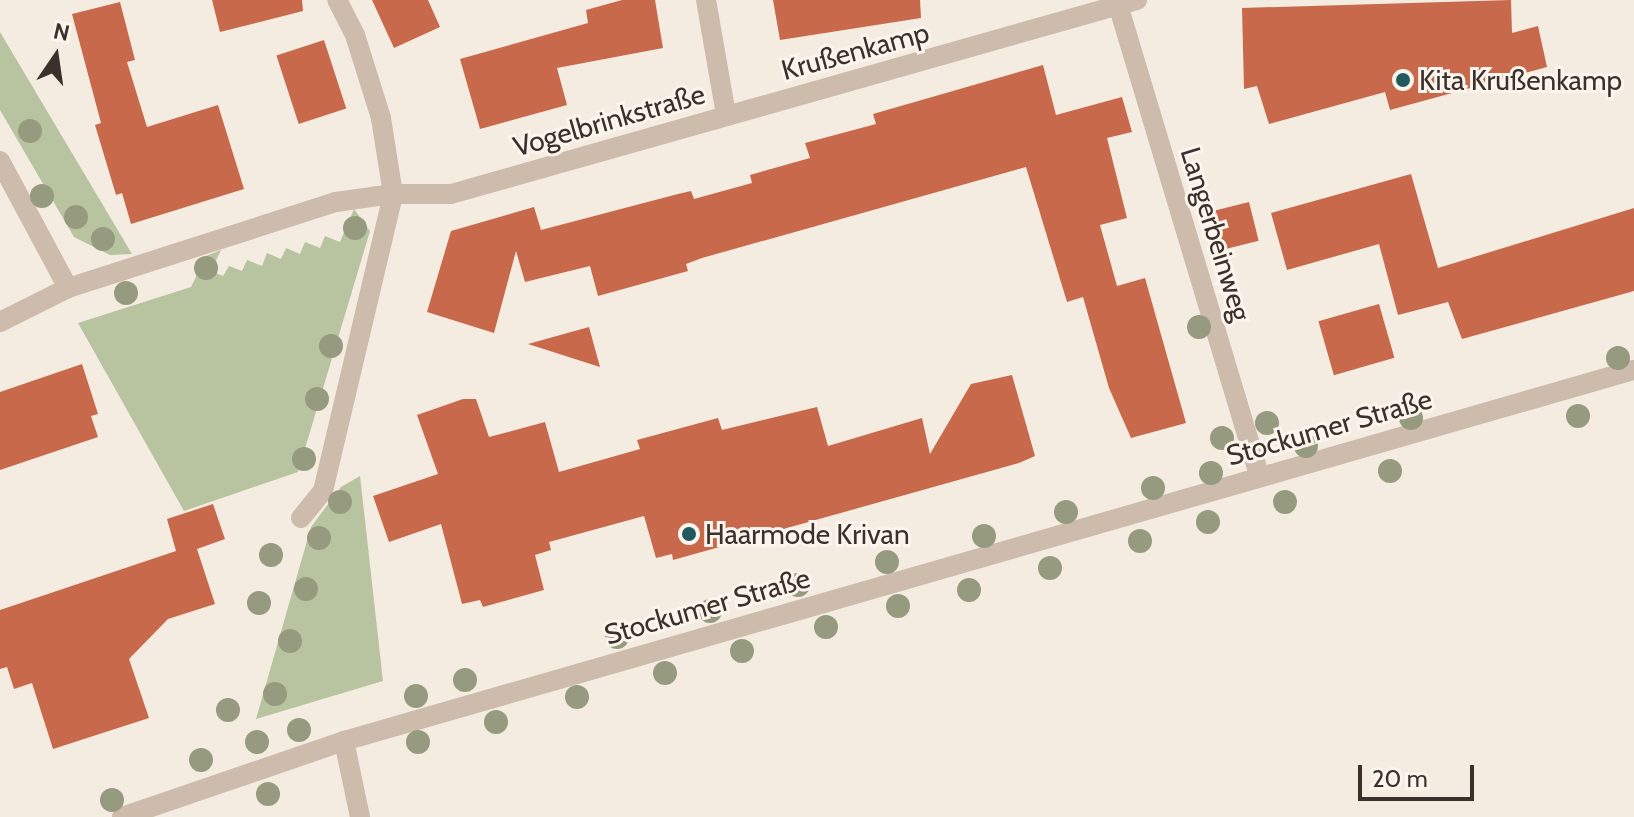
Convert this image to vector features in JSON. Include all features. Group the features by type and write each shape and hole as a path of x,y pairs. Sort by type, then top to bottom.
{"street":[{"path":"301,518 323,491 393,194 381,118 355,35 337,0"},
{"name":"Vogelbrinkstraße","path":"0,322 68,288 336,202 393,194 451,194 726,115 706,0"},
{"name":"Krußenkamp","path":"726,115 1128,4"},
{"name":"Langerbeinweg","path":"1128,4 1259,475"},
{"path":"0,161 68,288"},
{"name":"Stockumer Straße","path":"122,817 344,741 1259,475 1634,370"},
{"path":"344,741 360,817"}],"green space":[{"path":"0,32 132,254 110,255 74,237 0,110"},
{"path":"354,209 370,231 298,472 184,511 78,323 191,287 206,256 221,250 211,271 223,276 229,266 242,271 247,260 262,266 267,253 281,259 286,248 300,254 305,242 320,248 325,236 340,242"},
{"path":"360,476 383,681 256,719 311,527 341,487"}],"building":[{"path":"212,0 302,0 303,11 220,32"},
{"path":"372,0 428,0 440,27 394,48"},
{"path":"622,0 655,0 663,48 557,68 567,105 480,129 460,59 588,23 586,10"},
{"path":"773,0 920,0 921,18 780,40"},
{"path":"1511,0 1512,33 1538,26 1547,67 1390,110 1385,92 1269,124 1257,86 1244,89 1242,8"},
{"path":"120,2 135,60 127,62 147,127 218,105 244,189 131,224 122,193 116,195 95,125 101,123 72,14"},
{"path":"324,40 346,108 299,124 276,55"},
{"path":"1043,65 1056,115 1122,97 1132,132 1107,138 1127,218 1100,225 1117,286 1145,278 1186,423 1131,438 1109,388 1083,297 1067,302 1026,167 702,258 686,264 688,271 598,296 590,266 525,282 516,251 494,333 427,312 451,231 534,207 541,230 691,191 694,199 752,183 750,175 810,158 805,143 876,124 873,114"},
{"path":"1411,174 1438,268 1634,208 1634,291 1462,339 1448,302 1398,315 1379,244 1287,270 1271,213"},
{"path":"1249,202 1259,241 1223,250 1213,211"},
{"path":"1379,304 1394,358 1334,375 1318,321"},
{"path":"589,327 600,367 528,344"},
{"path":"82,364 98,414 91,416 98,437 0,470 0,392"},
{"path":"1012,375 1035,456 673,560 672,554 656,558 644,516 549,542 551,550 535,555 544,590 483,607 480,600 462,604 441,524 389,542 373,496 438,474 417,415 463,399 476,399 489,437 545,422 559,472 640,449 637,440 718,418 722,430 817,407 828,446 922,418 930,454 971,384"},
{"path":"213,504 225,539 197,549 215,604 168,619 129,659 149,718 53,749 32,683 14,689 7,667 0,669 0,610 176,551 167,519"}],"place":[{"name":"Kita Krußenkamp","path":"1403,80"},
{"name":"Haarmode Krivan","path":"689,534"}]}
